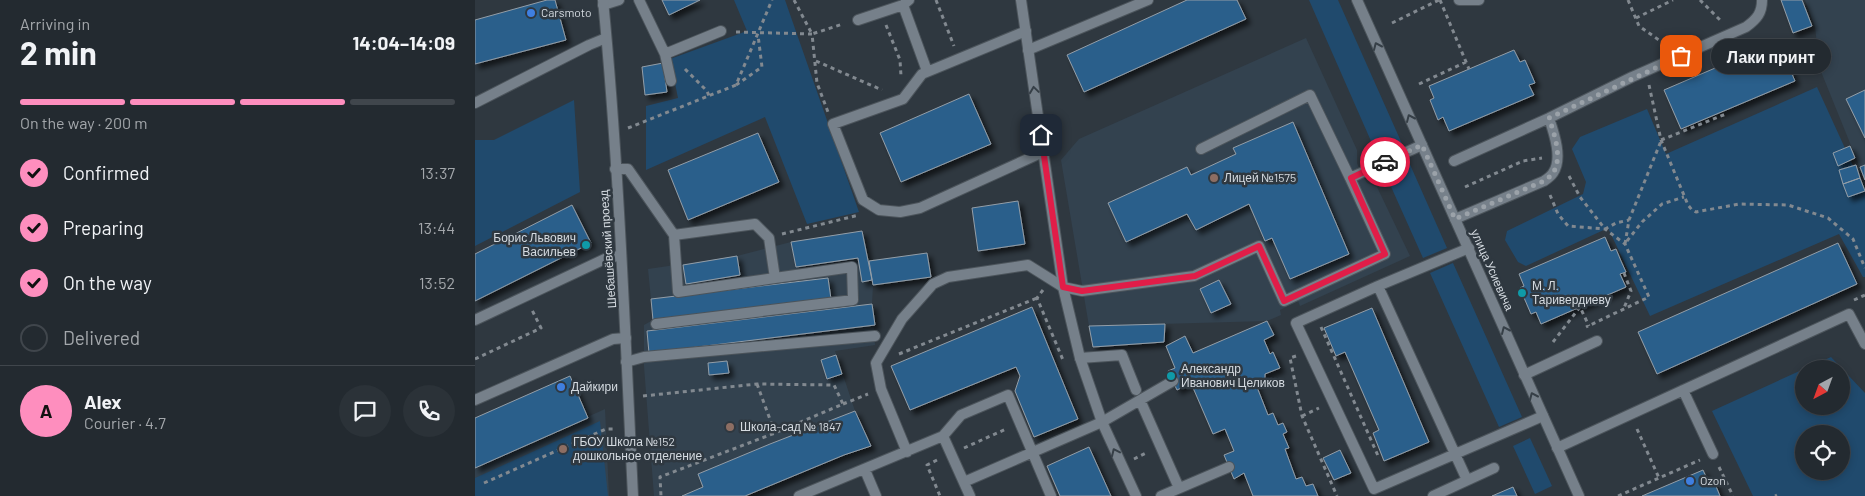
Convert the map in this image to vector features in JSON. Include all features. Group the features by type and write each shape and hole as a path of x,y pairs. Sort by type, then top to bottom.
{"street":[{"path":"603,2 619,0"},
{"path":"639,0 665,54 671,82"},
{"path":"1021,0 1063,287 1080,358 1102,422 1136,496"},
{"name":"улица Усиевича","path":"1357,0 1579,496"},
{"path":"1459,0 1479,0"},
{"path":"1454,161 1746,27 1755,20 1762,10 1762,0"},
{"path":"1029,50 1142,1"},
{"name":"Шебашёвский проезд","path":"603,2 614,134 633,496"},
{"path":"859,20 906,2 927,71"},
{"path":"665,54 721,31"},
{"path":"1026,31 927,71 922,74 903,99 833,124 863,200 879,210 900,212 920,208 1043,152"},
{"path":"475,104 606,38"},
{"path":"907,452 881,389 876,363 902,319 933,284 948,277 1028,265 1063,287 1082,291 1195,276 1259,246 1284,301 1385,254 1351,178 1310,95 1201,149"},
{"path":"1455,219 1544,181 1554,172 1557,154 1555,136 1549,118"},
{"path":"1351,178 1422,145"},
{"path":"615,169 628,169 674,234 678,292 852,267 853,300 657,324"},
{"path":"674,234 755,224 769,238 775,278"},
{"path":"1469,248 1378,286 1297,323 1374,489 1543,416"},
{"path":"475,320 609,257 621,256"},
{"path":"1378,286 1467,480"},
{"path":"1557,448 1849,314 1865,344"},
{"path":"627,362 644,357 875,336"},
{"path":"475,400 613,339 626,338"},
{"path":"1524,375 1597,341"},
{"path":"1080,358 1122,355 1136,390"},
{"path":"964,482 1102,422 1173,381"},
{"path":"1683,390 1713,454"},
{"path":"799,496 943,436 961,415 1008,394 1051,496"},
{"path":"1140,400 1179,488"},
{"path":"943,436 970,496"},
{"path":"1161,496 1229,467"},
{"path":"1433,496 1494,468"},
{"path":"865,470 876,496"}],"path":[{"path":"736,85 771,0"},
{"path":"794,0 812,34 817,83 833,124"},
{"path":"936,0 959,58"},
{"path":"1392,23 1439,0 1469,69"},
{"path":"1628,0 1639,26 1681,56"},
{"path":"1635,18 1673,0"},
{"path":"1700,0 1733,33"},
{"path":"815,62 903,99 900,60 881,12"},
{"path":"721,31 812,34 859,20"},
{"path":"614,134 736,85 762,67 758,33"},
{"path":"665,54 671,55 707,90 709,96"},
{"path":"1419,84 1467,62"},
{"path":"1647,71 1661,140 1684,197 1692,210 1697,212 1739,204 1789,205 1828,218 1853,239 1865,268"},
{"path":"1625,244 1629,220 1661,140 1726,114"},
{"path":"1465,187 1523,161 1557,154 1581,197 1605,229 1625,244 1649,297 1580,329"},
{"path":"1544,181 1558,214 1568,226 1605,229 1616,223 1629,220"},
{"path":"1625,244 1642,222 1662,204 1684,197"},
{"path":"769,238 879,210"},
{"path":"1624,273 1631,291 1624,309"},
{"path":"475,359 541,328 526,296"},
{"path":"876,363 1037,298"},
{"path":"1553,342 1580,307 1597,341"},
{"path":"1315,314 1390,482"},
{"path":"1546,346 1562,338"},
{"path":"1309,350 1290,358 1302,416 1337,496"},
{"path":"640,396 757,384 834,385 843,404"},
{"path":"757,384 775,434"},
{"path":"661,496 660,477 775,434 881,389"},
{"path":"1630,414 1659,478"},
{"path":"940,496 927,465 1020,423"},
{"path":"484,483 606,429 617,428"},
{"path":"1129,461 1159,446"},
{"path":"1618,496 1713,454 1733,496"}],"shaded area":[{"path":"734,0 785,0 859,212 807,224 765,117 646,170 646,106 678,98 670,59 747,31"},
{"path":"1309,0 1338,0 1403,146 1378,157"},
{"path":"1805,0 1865,0 1865,180 1820,69 1815,27"},
{"name":"Лицей №1575","path":"1306,38 1357,150 1357,163 1361,173 1367,183 1377,187 1410,256 1300,306 1298,301 1280,310 1281,315 1267,321 1089,326 1061,160 1079,139"},
{"path":"1817,87 1865,192 1865,277 1863,277 1839,234 1650,316 1608,228 1526,266 1518,262 1505,240 1507,231 1583,194 1586,182 1572,149 1580,137 1647,109 1666,154"},
{"path":"574,100 580,192 475,246 475,140 494,140"},
{"path":"1408,160 1447,248 1423,258 1384,171"},
{"path":"862,231 873,285 872,304 875,345 835,351 855,411 699,474 703,487 682,496 654,496 644,366 644,325 653,320 648,269 737,256 791,242"},
{"path":"1453,263 1522,417 1499,427 1430,273"},
{"path":"1795,373 1795,415 1850,415 1850,377 1865,393 1865,496 1753,496 1712,411"},
{"name":"ГБОУ Школа №152 дошкольное отделение","path":"605,409 609,496 475,496 475,468"},
{"name":"ГБОУ Школа №152 дошкольное отделение","path":"600,421 608,496 475,496 475,478"},
{"path":"1530,438 1552,486 1535,494 1513,446"}],"building":[{"path":"547,0 555,0 566,40 475,64 475,20"},
{"path":"662,0 700,0 669,15"},
{"path":"1187,0 1237,0 1246,19 1084,92 1067,55"},
{"path":"1781,0 1802,0 1812,26 1793,33"},
{"path":"1778,41 1795,81 1681,129 1664,90"},
{"path":"1514,50 1520,62 1525,60 1535,83 1529,85 1534,95 1449,131 1443,117 1438,120 1430,100 1434,98 1429,86"},
{"path":"663,63 667,92 645,95 642,67"},
{"path":"1865,90 1865,138 1846,99"},
{"path":"969,94 991,144 901,182 880,133"},
{"path":"1293,122 1349,254 1290,279 1272,238 1265,241 1249,204 1196,230 1187,214 1126,242 1108,203 1187,167 1191,175 1236,154 1233,148"},
{"path":"758,133 779,182 688,220 668,170"},
{"path":"1850,146 1855,158 1838,166 1833,153"},
{"path":"1856,165 1860,178 1843,184 1839,170"},
{"path":"1865,165 1865,180 1860,167"},
{"path":"1860,178 1865,191 1848,197 1843,184"},
{"path":"1018,201 1025,244 978,251 972,208"},
{"path":"572,205 591,243 475,301 475,254"},
{"path":"862,231 872,280 862,282 858,258 796,267 791,242"},
{"path":"1605,237 1611,251 1616,249 1626,272 1620,274 1626,287 1541,324 1536,312 1531,314 1520,288 1524,286 1519,274"},
{"path":"1838,243 1857,284 1657,374 1638,332"},
{"path":"927,253 931,277 873,285 869,261"},
{"path":"737,256 740,275 686,284 683,265"},
{"path":"828,278 831,299 653,320 651,299"},
{"path":"1219,280 1231,304 1211,313 1200,289"},
{"path":"872,304 875,325 649,353 647,331"},
{"path":"1032,307 1078,419 1034,437 1015,391 1020,376 1016,367 910,410 891,366"},
{"path":"1372,308 1429,442 1384,461 1373,433 1379,430 1345,352 1336,356 1324,328"},
{"path":"1267,321 1274,335 1264,340 1270,354 1273,352 1280,368 1265,374 1265,378 1255,382 1268,415 1273,413 1278,425 1283,423 1287,432 1283,434 1289,448 1285,449 1296,479 1302,477 1306,486 1313,484 1318,496 1253,496 1244,473 1234,479 1224,455 1234,451 1225,429 1213,434 1191,383 1177,390 1168,371 1175,368 1166,346 1185,336 1193,353"},
{"path":"1165,324 1164,342 1093,347 1089,326"},
{"path":"836,355 842,374 827,379 821,360"},
{"path":"727,361 729,373 709,375 708,363"},
{"path":"570,376 588,418 475,468 475,418"},
{"path":"855,411 871,446 844,455 745,496 682,496 703,487 698,474"},
{"path":"1089,447 1111,496 1060,496 1047,466"},
{"path":"1340,450 1351,473 1334,480 1323,458"},
{"path":"1703,470 1708,481 1713,479 1720,496 1642,496"},
{"path":"1513,487 1517,496 1492,496"}],"way so far":[{"path":"1385,162 1422,145 1455,219 1544,181 1554,172 1557,154 1555,136 1549,118 1632,77 1681,56"}],"place":[{"name":"Carsmoto","path":"531,13"},
{"name":"Лаки принт","path":"1681,56"},
{"name":"Лицей №1575","path":"1214,178"},
{"name":"Борис Львович Васильев","path":"586,245"},
{"name":"М. Л. Таривердиеву","path":"1522,293"},
{"name":"Александр Иванович Целиков","path":"1171,376"},
{"name":"Дайкири","path":"561,387"},
{"name":"Школа-сад № 1847","path":"730,427"},
{"name":"ГБОУ Школа №152 дошкольное отделение","path":"563,449"},
{"name":"Ozon","path":"1690,481"}],"route":[{"path":"1041,135 1063,287 1082,291 1195,276 1259,246 1284,301 1385,254 1351,178 1385,162"}]}
